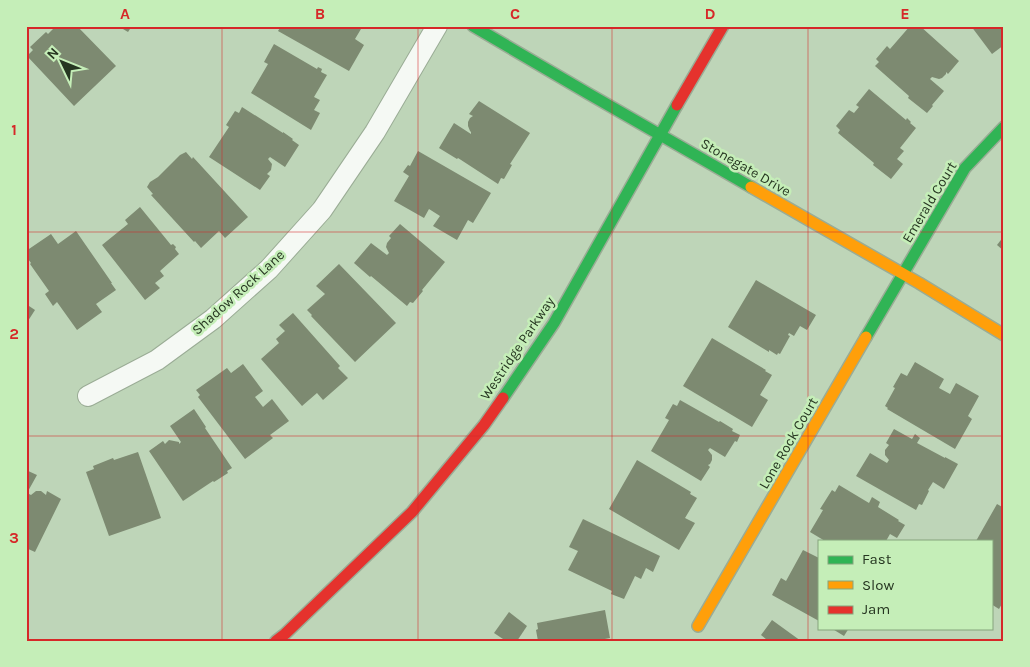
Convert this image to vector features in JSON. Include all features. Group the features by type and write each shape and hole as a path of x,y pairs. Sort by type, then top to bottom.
{"street":[{"name":"Shadow Rock Lane","path":"88,396 158,360 213,319 268,269 322,210 375,132 437,26"},
{"name":"Stonegate Drive","path":"473,26 904,274 1004,335"},
{"name":"Westridge Parkway","path":"276,641 412,512 484,425 554,324 723,26"},
{"name":"Emerald Court","path":"904,274 965,168 1004,127"},
{"name":"Lone Rock Court","path":"698,626 904,274"}],"building":[{"path":"56,26 77,26 116,66 74,106 27,56 33,50 30,47 46,32 48,34"},
{"path":"118,26 132,26 128,32"},
{"path":"281,26 364,26 355,39 364,45 349,71 278,31"},
{"path":"910,26 920,26 959,61 942,78 932,77 930,79 944,91 927,113 908,98 909,96 875,66 879,62 876,59 887,46 890,49"},
{"path":"971,26 1004,26 1004,45 992,54"},
{"path":"274,44 317,69 318,67 322,69 321,72 327,75 314,97 320,100 314,110 320,113 311,130 251,93 268,64 264,62"},
{"path":"869,89 906,120 907,118 916,128 900,148 904,151 897,159 903,164 891,179 838,133 840,130 836,126 849,110 854,113 859,107 856,105"},
{"path":"479,101 530,133 510,164 512,165 504,179 501,178 498,184 439,148 454,123 471,134 468,122 473,116 469,114"},
{"path":"242,107 283,132 299,145 285,167 270,157 268,159 272,164 271,170 267,174 270,176 260,190 209,157 229,127 226,125 235,111 239,113"},
{"path":"418,151 491,193 473,223 468,220 457,240 433,226 440,216 429,209 424,218 394,201 409,176 403,172 408,165 410,166"},
{"path":"186,152 192,159 193,157 248,217 225,238 219,231 201,248 151,195 153,194 147,187 150,182 158,177 180,155"},
{"path":"140,207 171,245 173,244 176,247 175,249 179,254 160,271 164,276 155,283 160,288 145,300 102,245 128,224 125,220"},
{"path":"400,224 445,262 413,303 410,302 407,306 354,263 371,243 387,255 389,253 386,247 391,238 389,236"},
{"path":"76,231 116,290 96,304 102,312 77,330 57,302 53,306 45,294 49,291 26,256 26,251 51,234 58,244"},
{"path":"1004,236 1004,251 997,245"},
{"path":"339,264 396,323 355,362 307,310 325,294 316,286"},
{"path":"756,280 816,315 807,330 800,326 794,336 789,333 788,335 790,336 780,354 778,353 777,355 728,327"},
{"path":"26,304 35,310 26,324"},
{"path":"293,313 340,366 338,368 348,378 323,400 317,393 302,406 261,359 279,343 276,339 285,331 279,325"},
{"path":"712,338 772,375 760,395 768,400 752,427 683,386"},
{"path":"915,362 944,379 939,388 950,394 956,383 979,396 968,416 972,419 955,449 887,409 885,406 901,373 907,376"},
{"path":"243,364 263,391 255,397 263,407 272,399 289,421 270,435 273,438 245,459 198,397 200,395 196,390 227,368 231,373"},
{"path":"680,400 720,421 740,435 725,457 710,448 708,450 712,455 712,460 701,481 651,451 669,420 665,418 673,404 677,406"},
{"path":"194,409 232,468 227,471 228,473 183,501 149,451 163,441 165,444 169,440 179,442 179,444 181,442 170,426"},
{"path":"894,429 912,439 915,434 920,438 917,443 958,464 944,489 933,482 922,505 919,504 916,510 856,476 870,453 887,463 889,460 885,455 885,450 889,445 886,443"},
{"path":"138,452 161,518 109,536 86,472 94,469 93,466 113,458 114,460"},
{"path":"637,460 691,492 690,494 697,498 685,518 695,523 679,550 609,509"},
{"path":"26,470 37,475 27,493 31,495 36,491 41,491 46,495 47,491 61,499 35,552 26,548"},
{"path":"839,485 869,503 872,497 880,502 878,507 905,525 897,538 890,534 887,540 823,540 810,532 823,510 820,509 832,490 835,492"},
{"path":"997,504 1004,508 1004,602 999,609 992,605 992,540 977,540"},
{"path":"583,519 660,556 653,572 646,568 641,579 635,576 624,599 611,594 612,591 568,570 578,551 569,547"},
{"path":"803,550 818,558 818,620 772,595 781,578 786,581"},
{"path":"605,610 610,638 594,641 538,641 537,623"},
{"path":"509,612 527,626 517,641 506,641 494,633"},
{"path":"772,620 801,641 766,641 761,635"},
{"path":"834,630 848,630 844,636"}],"traffic: fast":[{"path":"473,26 751,187"},
{"path":"503,398 554,323 677,105"},
{"path":"866,337 965,168 1004,127"}],"traffic: slow":[{"path":"751,187 919,283 1004,335"},
{"path":"698,626 866,337"}],"traffic: jam":[{"path":"677,105 723,26"},
{"path":"276,641 412,512 484,425 503,398"}]}
